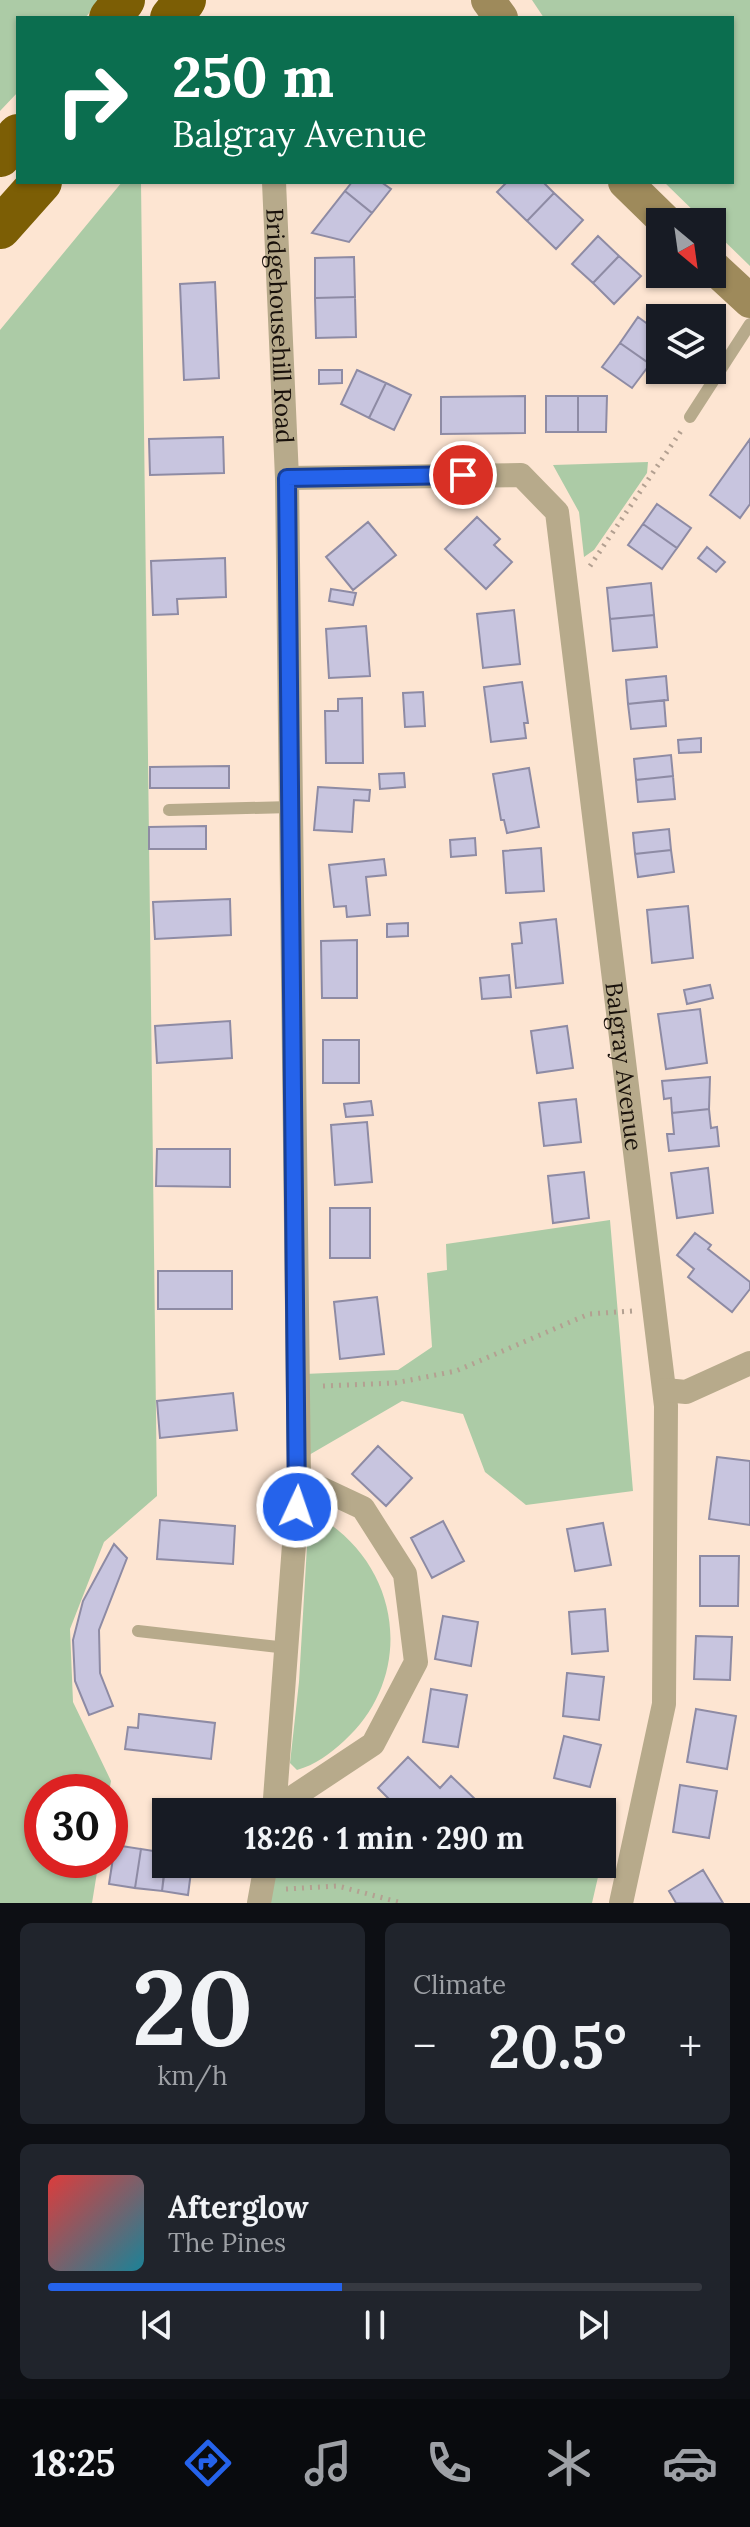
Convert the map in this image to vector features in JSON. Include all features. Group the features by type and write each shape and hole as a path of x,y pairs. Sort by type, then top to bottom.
{"highway":[{"path":"112,16 124,0"},
{"path":"173,16 185,0"},
{"path":"0,156 16,137"},
{"path":"0,228 39,184"}],"street":[{"name":"Bridgehousehill Road","path":"274,184 287,478 299,1478 276,1798"},
{"path":"627,184 652,208"},
{"path":"726,279 750,301"},
{"name":"Balgray Avenue","path":"287,478 521,475 557,512 665,1390 664,1704 621,1903"},
{"path":"665,1390 686,1392 750,1363"},
{"name":"Bridgehousehill Road","path":"294,1798 373,1744 416,1662 405,1574 380,1534 363,1508 299,1478"}],"lane":[{"path":"690,417 750,324"},
{"path":"169,810 291,807"},
{"path":"138,1631 287,1648"}],"path":[{"path":"568,599 690,417"},
{"path":"298,1387 395,1383 456,1371 589,1314 657,1309"},
{"path":"260,1896 338,1886 402,1903"}],"green space":[{"path":"0,0 100,0 87,16 16,16 16,94 0,111"},
{"path":"532,0 750,0 750,266 726,243 726,208 691,208 666,184 734,184 734,16 543,16"},
{"path":"120,184 141,184 157,1496 104,1542 70,1629 73,1702 108,1774 24,1774 24,1878 96,1878 92,1903 0,1903 0,330"},
{"path":"648,462 647,473 594,550 584,557 579,512 553,465"},
{"path":"610,1220 633,1491 526,1505 485,1472 463,1414 402,1401 309,1455 304,1374 398,1370 432,1347 427,1273 447,1270 446,1244"},
{"path":"324,1520 350,1542 370,1567 384,1596 390,1626 389,1657 382,1687 366,1716 333,1750 297,1770 290,1763 299,1682 308,1529"},
{"path":"270,1878 598,1878 592,1903 265,1903"}],"building":[{"path":"350,184 384,184 391,189 372,213 345,191"},
{"path":"505,184 545,184 554,193 527,221 497,192"},
{"path":"345,191 372,213 349,242 312,233"},
{"path":"554,193 583,220 556,249 527,221"},
{"path":"598,236 619,256 593,283 572,264"},
{"path":"619,256 641,276 614,304 593,283"},
{"path":"354,257 355,297 315,298 315,258"},
{"path":"215,282 219,378 184,380 180,284"},
{"path":"355,297 356,337 316,338 315,298"},
{"path":"638,317 646,323 646,361 620,343"},
{"path":"620,343 646,361 646,369 632,388 602,367"},
{"path":"319,370 342,370 342,383 319,384"},
{"path":"357,370 386,383 369,418 341,404"},
{"path":"386,383 411,395 394,430 369,418"},
{"path":"525,396 525,433 441,434 441,397"},
{"path":"546,396 578,396 578,432 546,432"},
{"path":"578,396 607,396 606,432 578,432"},
{"path":"223,437 224,473 150,475 149,439"},
{"path":"750,439 750,504 740,518 710,495"},
{"path":"657,504 691,528 677,548 643,524"},
{"path":"477,517 500,539 494,545 512,562 486,589 445,549"},
{"path":"368,522 396,555 353,590 326,557"},
{"path":"643,524 677,548 662,569 628,545"},
{"path":"707,547 725,562 716,572 698,558"},
{"path":"225,558 226,597 177,599 178,614 153,615 151,561"},
{"path":"651,583 654,615 610,619 607,588"},
{"path":"331,589 356,593 353,605 329,601"},
{"path":"514,610 520,664 483,668 477,614"},
{"path":"654,615 657,647 613,651 610,619"},
{"path":"366,626 370,676 329,678 326,629"},
{"path":"666,676 668,700 628,704 626,680"},
{"path":"522,682 528,723 524,723 526,738 491,742 484,687"},
{"path":"423,692 425,726 405,727 403,693"},
{"path":"362,698 363,763 326,763 325,711 338,711 338,699"},
{"path":"664,700 666,726 631,729 628,704"},
{"path":"701,738 701,752 679,753 678,740"},
{"path":"671,755 673,776 636,780 634,759"},
{"path":"229,766 229,788 150,788 150,767"},
{"path":"529,768 539,827 507,833 504,820 501,820 493,774"},
{"path":"404,773 405,787 380,789 379,774"},
{"path":"673,776 675,799 638,802 636,780"},
{"path":"318,787 370,790 369,801 354,800 352,832 314,830"},
{"path":"206,826 206,849 149,849 149,827"},
{"path":"669,829 671,850 635,854 633,833"},
{"path":"475,838 476,855 451,857 450,840"},
{"path":"541,848 544,891 506,893 503,851"},
{"path":"671,850 674,872 638,877 635,854"},
{"path":"384,859 386,875 366,877 370,915 347,917 346,906 334,907 329,865"},
{"path":"230,899 231,935 155,939 153,902"},
{"path":"688,906 693,958 652,963 647,910"},
{"path":"556,919 563,983 516,988 512,944 522,943 520,923"},
{"path":"408,923 408,936 387,937 387,924"},
{"path":"357,940 357,998 322,998 321,941"},
{"path":"509,975 511,997 482,999 480,978"},
{"path":"710,985 713,998 687,1004 684,990"},
{"path":"700,1009 707,1063 666,1069 658,1014"},
{"path":"230,1021 232,1058 157,1063 155,1026"},
{"path":"567,1026 573,1068 537,1073 531,1031"},
{"path":"323,1040 359,1040 359,1083 323,1083"},
{"path":"710,1077 709,1109 672,1113 671,1098 664,1099 662,1081"},
{"path":"576,1099 581,1142 544,1146 539,1103"},
{"path":"371,1101 373,1115 346,1117 344,1104"},
{"path":"709,1109 711,1128 717,1127 719,1146 669,1151 667,1134 674,1134 672,1113"},
{"path":"367,1122 372,1182 335,1185 331,1125"},
{"path":"157,1149 230,1149 230,1187 156,1186"},
{"path":"708,1168 713,1213 677,1218 671,1173"},
{"path":"584,1172 589,1218 553,1223 548,1176"},
{"path":"330,1208 370,1208 370,1258 330,1258"},
{"path":"695,1233 711,1245 708,1249 750,1282 750,1289 732,1312 688,1277 694,1269 677,1255"},
{"path":"158,1271 232,1271 232,1309 158,1309"},
{"path":"377,1297 384,1354 340,1359 334,1302"},
{"path":"233,1393 237,1430 160,1438 157,1401"},
{"path":"378,1446 412,1478 386,1506 352,1474"},
{"path":"717,1457 750,1461 750,1525 709,1519"},
{"path":"160,1520 235,1526 233,1564 157,1559"},
{"path":"443,1521 464,1561 432,1578 411,1538"},
{"path":"603,1523 611,1565 575,1571 567,1529"},
{"path":"114,1544 127,1558 99,1630 100,1673 113,1706 89,1715 75,1681 73,1640 83,1601"},
{"path":"700,1556 739,1556 738,1606 700,1606"},
{"path":"605,1609 608,1651 572,1654 569,1612"},
{"path":"443,1616 478,1622 471,1666 435,1659"},
{"path":"696,1636 732,1637 730,1680 694,1679"},
{"path":"567,1673 604,1677 599,1720 563,1716"},
{"path":"431,1689 467,1695 458,1747 423,1742"},
{"path":"696,1709 736,1716 727,1769 687,1762"},
{"path":"139,1714 215,1723 211,1759 125,1749 128,1727 138,1728"},
{"path":"564,1736 601,1745 590,1787 554,1778"},
{"path":"408,1757 440,1788 451,1776 474,1798 388,1798 378,1788"},
{"path":"680,1785 717,1791 709,1838 673,1832"},
{"path":"128,1847 141,1849 135,1888 109,1884 110,1878 128,1878"},
{"path":"141,1849 152,1851 152,1878 163,1878 162,1891 135,1888"},
{"path":"703,1870 723,1903 676,1903 669,1891"},
{"path":"164,1878 190,1878 188,1895 162,1891"}],"route":[{"path":"297,1507 287,478 463,475"}]}
